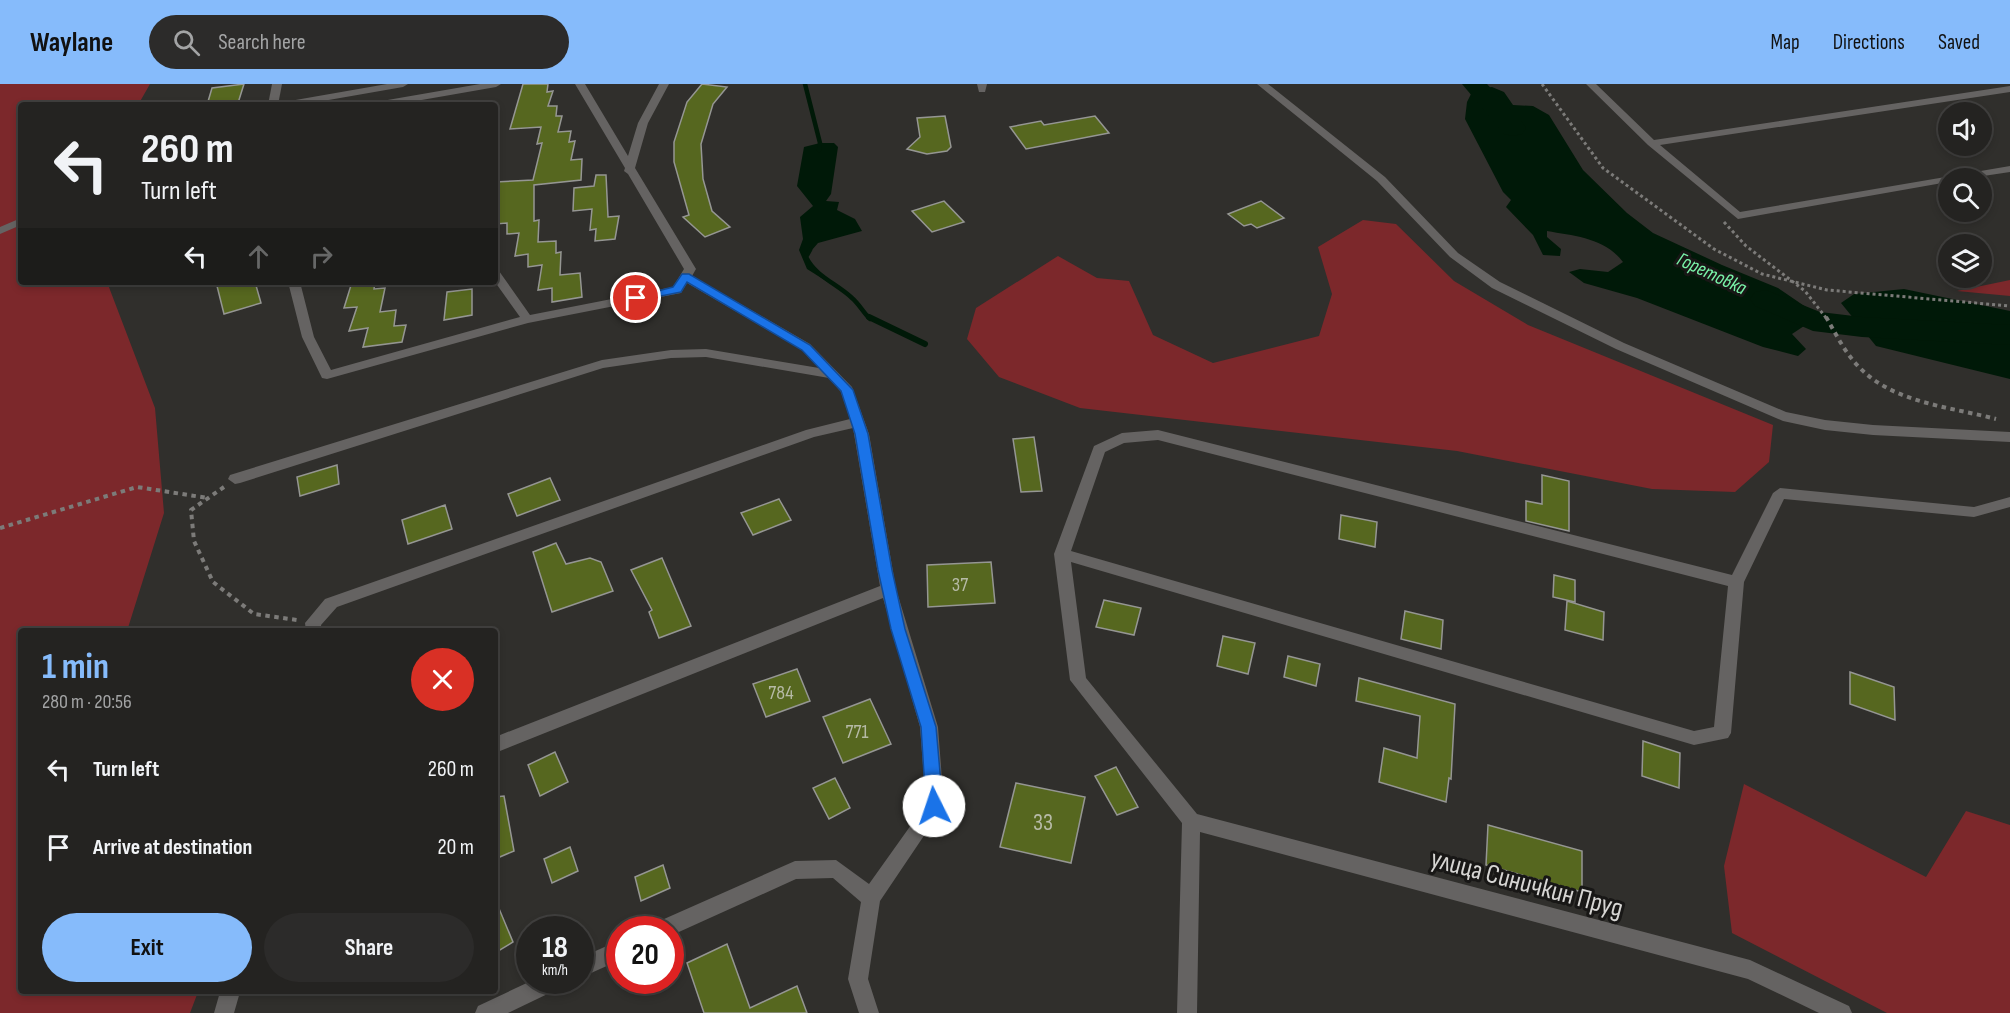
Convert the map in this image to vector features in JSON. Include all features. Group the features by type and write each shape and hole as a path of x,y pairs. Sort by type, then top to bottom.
{"street":[{"path":"274,102 277,84"},
{"path":"301,102 403,84"},
{"path":"428,84 429,100"},
{"path":"408,102 429,100 496,84"},
{"path":"295,285 308,337 327,375 527,319 677,290 690,269 629,171 580,84"},
{"path":"629,171 643,123 664,84"},
{"path":"1262,84 1381,179 1454,255 1496,285 1620,346 1783,416 1825,425 1873,430 2010,437"},
{"path":"1591,84 1652,143 1738,216 1938,181"},
{"path":"1652,143 2010,90"},
{"path":"1992,172 2010,169"},
{"path":"0,231 18,222"},
{"path":"686,276 806,347 847,390 858,422 888,589 928,727 934,806 871,898 858,979 869,1013"},
{"path":"498,277 527,319"},
{"path":"235,479 602,364 671,354 706,353 833,375"},
{"path":"313,627 331,603 812,433 858,422"},
{"path":"1187,1013 1191,821 1078,680 1062,554 1099,449 1122,438 1158,435 1736,582"},
{"path":"1062,554 1694,738 1722,732 1736,582 1780,493 1974,512 2010,502"},
{"path":"498,744 888,589"},
{"name":"улица Синичкин Пруд","path":"1191,821 1750,970 1842,1013"},
{"path":"684,920 795,870 836,869 871,898"},
{"path":"224,1013 229,994"},
{"path":"485,1013 525,994"}],"path":[{"path":"1542,84 1603,168 1714,249 1762,274 1827,290 2010,306"},
{"path":"1738,216 1722,222 1741,241 1819,305 1854,364 1891,389 2002,421"},
{"path":"235,479 191,510 194,541 213,582 254,614 313,627"},
{"path":"0,528 137,486 208,498"}],"shaded area":[{"path":"0,84 150,84 140,102 18,102 18,285 108,285 155,408 164,513 128,628 18,628 18,994 197,994 190,1013 0,1013"},
{"path":"1363,220 1396,224 1454,281 1528,325 1773,425 1769,462 1735,492 1652,489 1457,451 1080,408 999,377 967,339 976,308 1058,256 1097,278 1129,281 1153,335 1213,363 1319,336 1332,294 1318,247"},
{"path":"2010,280 2010,296 1957,291 1992,288 1992,284"},
{"path":"1744,784 1926,877 1966,811 2010,825 2010,1013 1887,1013 1732,933 1724,866"}],"water":[{"path":"1492,87 1504,92 1513,105 1533,106 1549,115 1583,170 1627,213 1653,233 1778,288 1819,316 1792,334 1806,349 1798,356 1763,347 1637,298 1584,283 1569,272 1580,269 1608,272 1623,262 1616,254 1589,239 1547,231 1547,237 1561,249 1560,256 1543,255 1533,235 1506,207 1511,200 1503,192 1465,119 1467,102 1473,90"},
{"path":"820,143 834,143 838,147 831,194 826,201 839,202 837,210 855,219 862,231 818,243 806,257 812,269 834,286 807,269 799,250 803,239 800,217 813,206 797,186 804,147"},
{"path":"1904,289 2010,311 2010,379 1876,346 1841,303 1854,294"}],"building":[{"path":"244,84 238,102 208,102 212,88"},
{"path":"523,84 548,84 547,92 553,91 548,106 557,106 556,116 562,116 558,132 571,131 569,142 575,141 571,160 582,159 581,180 534,185 534,221 539,220 538,242 556,241 556,253 561,252 560,275 580,273 582,297 552,302 552,288 538,290 542,265 528,267 528,254 515,256 519,233 507,234 507,223 498,224 498,182 533,180 542,143 537,144 541,127 510,129"},
{"path":"702,84 727,87 713,104 701,144 703,179 712,211 730,227 705,237 683,217 689,215 674,162 674,142 687,102"},
{"path":"945,116 951,147 947,151 927,154 907,149 920,137 917,118"},
{"path":"1095,116 1109,133 1026,149 1010,127 1041,121 1044,125"},
{"path":"596,175 606,175 608,217 619,216 615,239 595,241 596,229 590,230 592,209 573,211 574,188 594,186"},
{"path":"944,201 964,222 932,232 912,211"},
{"path":"1261,201 1284,218 1257,228 1251,224 1244,226 1228,214"},
{"path":"217,285 256,285 261,303 224,314"},
{"path":"351,285 375,285 374,289 385,288 380,312 396,310 394,326 406,325 402,342 363,347 368,328 349,331 357,307 344,308"},
{"path":"472,289 472,315 444,320 447,292"},
{"path":"1034,437 1042,491 1021,492 1013,439"},
{"path":"337,465 339,484 300,496 297,477"},
{"path":"1542,475 1569,481 1569,531 1526,521 1526,501 1542,504"},
{"path":"550,478 560,500 517,516 508,494"},
{"path":"779,499 791,520 753,535 741,513"},
{"path":"445,505 452,529 408,544 402,520"},
{"path":"1341,515 1377,522 1375,547 1339,539"},
{"path":"556,543 566,564 590,558 601,562 613,591 552,612 533,552"},
{"path":"662,558 691,626 659,638 649,612 652,610 631,570"},
{"path":"991,562 995,603 928,607 927,565"},
{"path":"1554,575 1575,580 1575,602 1553,597"},
{"path":"1104,600 1141,608 1134,635 1096,627"},
{"path":"1567,601 1604,612 1603,640 1565,630"},
{"path":"1405,611 1443,620 1441,649 1401,639"},
{"path":"1223,636 1255,643 1248,674 1217,666"},
{"path":"1288,656 1320,664 1316,686 1284,677"},
{"path":"797,669 810,701 766,717 753,684"},
{"path":"1850,672 1894,687 1895,720 1850,704"},
{"path":"1359,678 1455,704 1451,779 1449,778 1446,802 1379,782 1384,748 1417,758 1420,716 1356,701"},
{"path":"870,699 891,744 843,763 823,717"},
{"path":"1643,741 1680,753 1679,788 1642,776"},
{"path":"555,752 568,782 540,796 528,765"},
{"path":"1116,767 1138,807 1117,815 1095,776"},
{"path":"835,778 850,808 829,819 813,788"},
{"path":"1016,783 1085,797 1071,863 1000,847"},
{"path":"504,796 514,851 498,858 498,797"},
{"path":"1488,825 1582,851 1582,892 1486,865"},
{"path":"570,847 578,871 552,883 544,859"},
{"path":"663,865 670,888 641,901 635,877"},
{"path":"498,906 513,942 498,951"},
{"path":"727,944 750,1008 797,986 807,1013 704,1013 687,963"}],"waterway":[{"path":"805,84 820,143 819,150"},
{"name":"Горетовка","path":"1474,84 1513,128"},
{"path":"810,250 806,257 815,270 852,298 870,319"},
{"name":"Горетовка","path":"1766,299 1813,321 1862,327 2010,335"},
{"path":"869,317 925,344"}],"route":[{"path":"636,298 677,290 686,276 806,347 847,390 862,434 888,589 928,727 934,806"}]}
